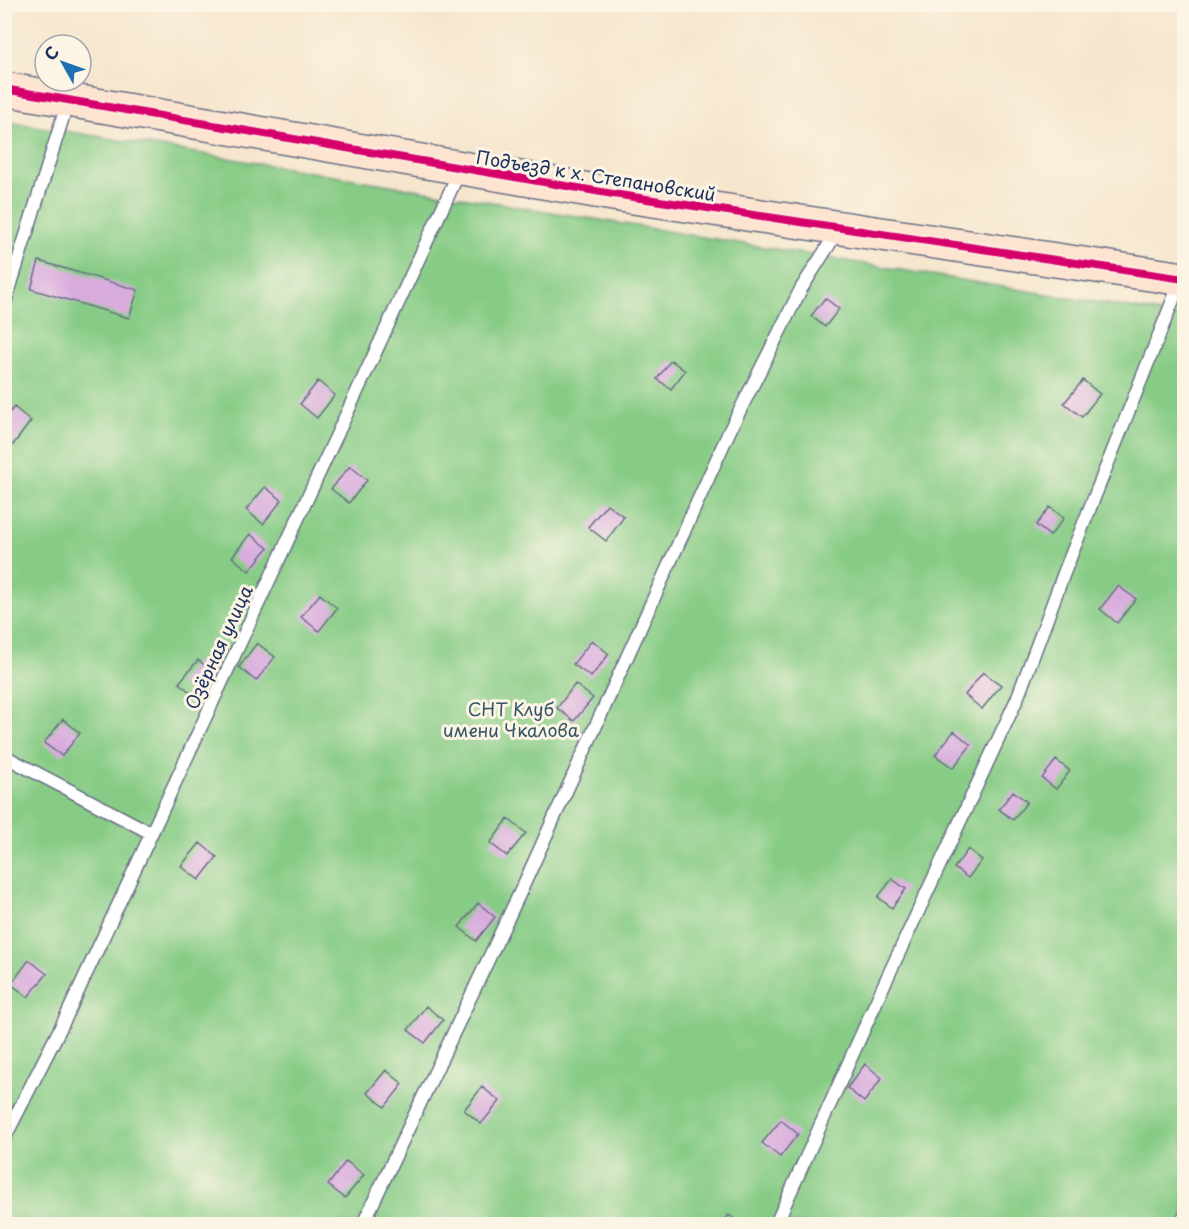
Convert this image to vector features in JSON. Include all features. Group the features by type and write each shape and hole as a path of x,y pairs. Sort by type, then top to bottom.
{"street":[{"name":"Подъезд к х. Степановский","path":"4,89 613,195 1183,278"}],"lane":[{"path":"4,306 68,100"},
{"name":"Озёрная улица","path":"4,1139 66,1017 461,168"},
{"path":"363,1224 525,882 730,430 801,289 840,228"},
{"path":"776,1224 1017,699 1064,573 1183,278"},
{"path":"4,756 151,833"},
{"path":"1181,1224 1185,1217"}],"green space":[{"name":"СНТ Клуб имени Чкалова","path":"4,121 1184,317 1184,1224 5,1224"}],"building":[{"path":"39,261 138,290 129,318 31,289"},
{"path":"825,298 839,309 825,327 811,316"},
{"path":"671,360 685,371 671,389 657,379"},
{"path":"1083,380 1100,394 1082,417 1064,403"},
{"path":"318,381 335,395 317,418 300,404"},
{"path":"14,407 31,421 13,445 4,438 4,419"},
{"path":"350,466 367,480 349,503 331,489"},
{"path":"265,487 282,500 263,524 246,510"},
{"path":"607,504 624,517 606,541 588,527"},
{"path":"1050,507 1064,518 1050,536 1036,525"},
{"path":"250,534 268,548 249,571 232,557"},
{"path":"1118,586 1136,599 1117,623 1100,609"},
{"path":"320,594 337,608 319,631 301,617"},
{"path":"592,640 609,654 591,677 573,664"},
{"path":"257,643 275,657 256,681 239,667"},
{"path":"198,660 215,673 196,697 179,683"},
{"path":"983,672 1001,685 982,709 965,695"},
{"path":"575,684 593,698 574,721 557,708"},
{"path":"63,719 80,733 62,756 44,743"},
{"path":"954,731 971,745 953,768 935,755"},
{"path":"1056,760 1070,771 1056,789 1042,778"},
{"path":"1013,791 1027,802 1013,820 999,809"},
{"path":"508,819 526,833 507,856 490,843"},
{"path":"200,843 217,857 199,880 181,866"},
{"path":"968,849 982,860 968,878 954,868"},
{"path":"892,879 906,889 892,908 878,897"},
{"path":"478,903 495,917 476,941 459,927"},
{"path":"29,960 47,974 28,997 11,984"},
{"path":"426,1006 443,1020 425,1043 408,1030"},
{"path":"865,1064 882,1078 864,1102 847,1088"},
{"path":"386,1070 403,1084 385,1107 367,1093"},
{"path":"482,1087 500,1101 481,1124 464,1110"},
{"path":"781,1120 798,1134 780,1157 762,1143"},
{"path":"346,1161 364,1175 345,1198 328,1185"},
{"path":"729,1215 741,1224 721,1224"}],"cycle path":[{"path":"4,89 613,194 1184,279"}]}
